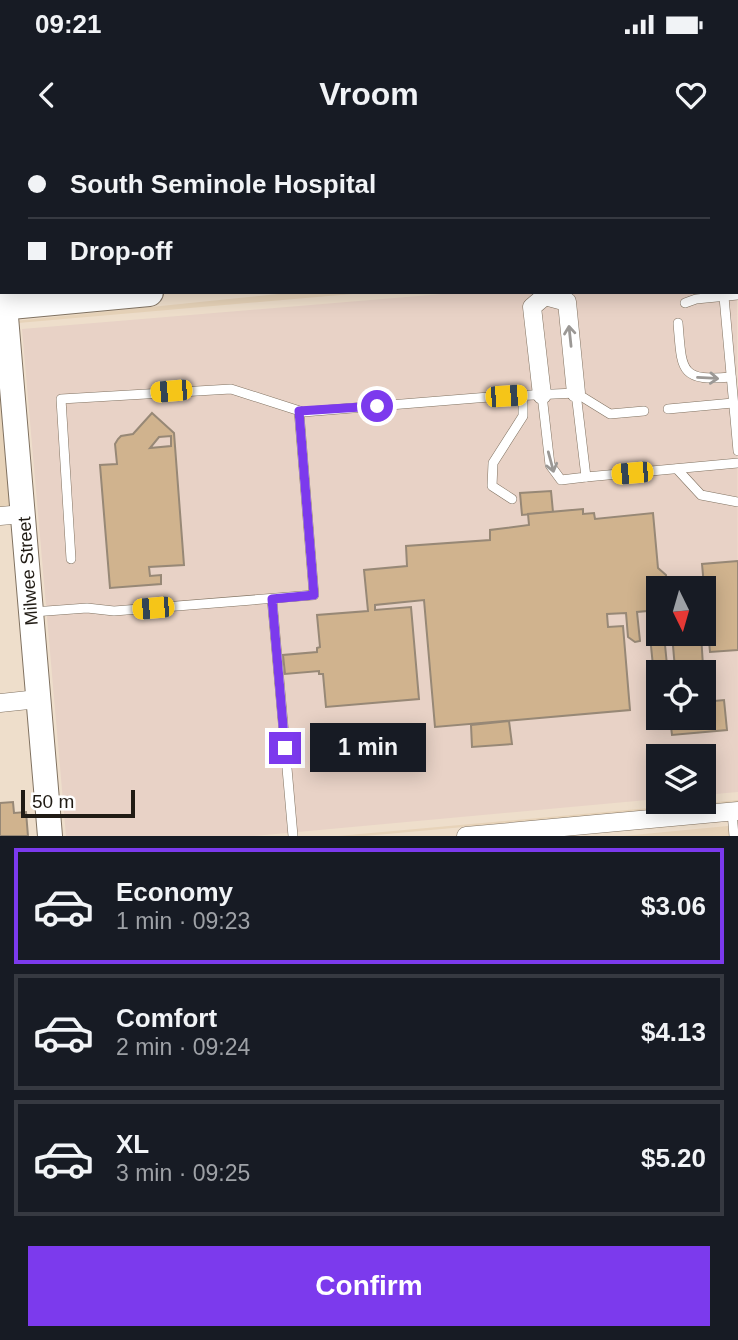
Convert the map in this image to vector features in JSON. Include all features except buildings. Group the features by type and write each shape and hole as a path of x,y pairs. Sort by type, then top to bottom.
{"main road":[{"path":"6,301 117,294"}],"street":[{"path":"542,395 532,307 545,294 567,302 576,393"},
{"name":"Milwee Street","path":"6,301 4,345 12,515 31,612 50,836"},
{"path":"0,703 38,699"},
{"path":"466,836 535,833 735,812"}],"lane":[{"path":"685,303 696,299 738,295"},
{"path":"724,297 738,451"},
{"path":"678,323 681,361 692,376 704,380 731,377"},
{"path":"71,559 61,400 230,389 299,411 523,394 576,393 610,414 643,411"},
{"path":"576,393 586,477"},
{"path":"512,499 492,486 493,463 523,416 523,394"},
{"path":"542,395 550,465 561,481 738,463"},
{"path":"668,409 733,403"},
{"path":"31,612 87,608 114,611 314,595 299,411"},
{"path":"677,469 701,495 738,502"},
{"path":"272,599 293,836"},
{"path":"734,836 735,812"}],"shaded area":[{"path":"278,294 352,294 18,323 14,321"},
{"path":"442,294 737,294 738,792 716,794 716,744 646,744 646,800 254,836 66,836 22,329"},
{"path":"0,337 15,506 0,508"},
{"path":"738,800 716,804 716,802"},
{"path":"646,808 365,836 338,836"},
{"path":"738,825 738,836 623,836"}],"route":[{"path":"285,748 272,599 314,595 299,411 377,406"}]}
